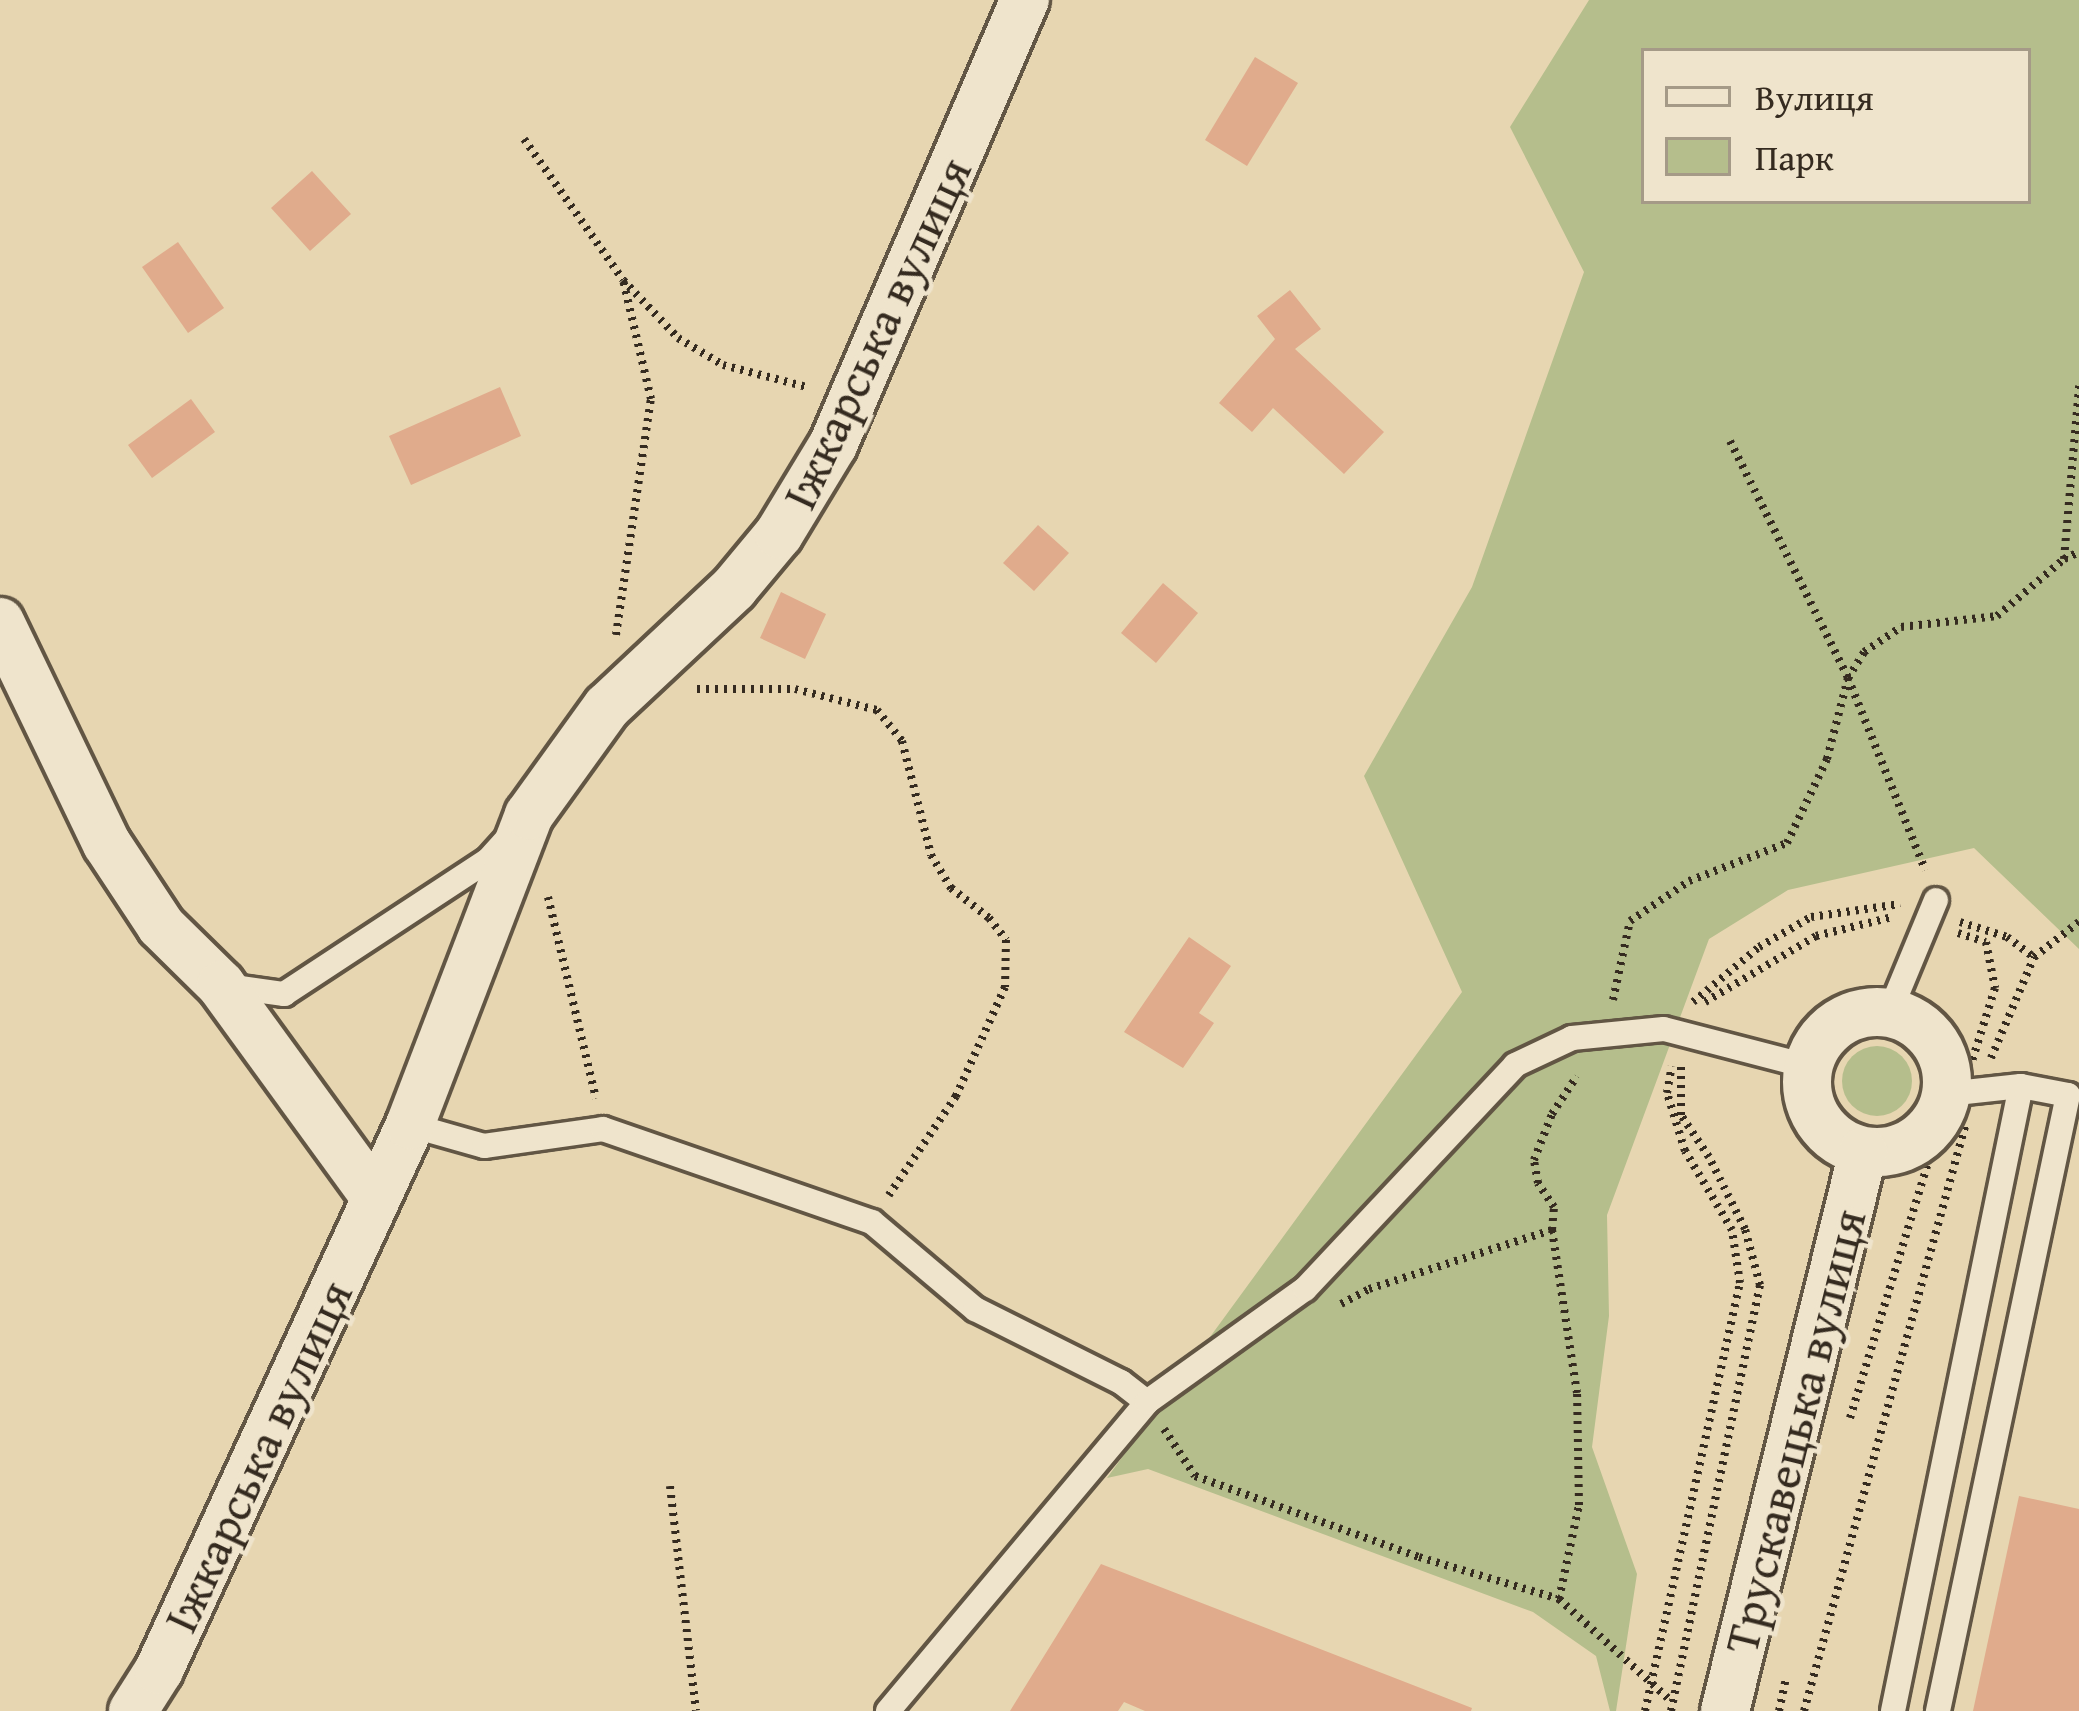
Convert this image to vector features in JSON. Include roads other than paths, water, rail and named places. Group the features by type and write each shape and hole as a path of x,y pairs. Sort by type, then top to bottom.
{"street":[{"name":"Іжкарська вулиця","path":"133,1711 163,1691 410,1125 529,815 607,707 734,587 779,534 833,445 1025,0"},
{"path":"0,622 107,844 161,926 221,986 375,1197"},
{"path":"1807,1066 1818,1042 1838,1022 1862,1012 1890,1011 1916,1022 1935,1041 1961,1092"},
{"name":"Трускавецька вулиця","path":"1807,1066 1807,1095 1817,1121 1837,1141 1863,1152 1892,1151 1917,1140 1961,1092"},
{"name":"Трускавецька вулиця","path":"1725,1711 1863,1152"}],"lane":[{"path":"221,986 284,994 488,860 529,815"},
{"path":"1890,1011 1931,911"},
{"path":"888,1711 1147,1402 1305,1289 1515,1065 1572,1038 1625,1030 1685,1034 1807,1066"},
{"path":"1938,1711 2073,1096 2020,1086 1961,1092"},
{"path":"1893,1711 2020,1086"},
{"path":"410,1125 484,1146 603,1129 872,1222 975,1309 1121,1382 1147,1402"}]}
